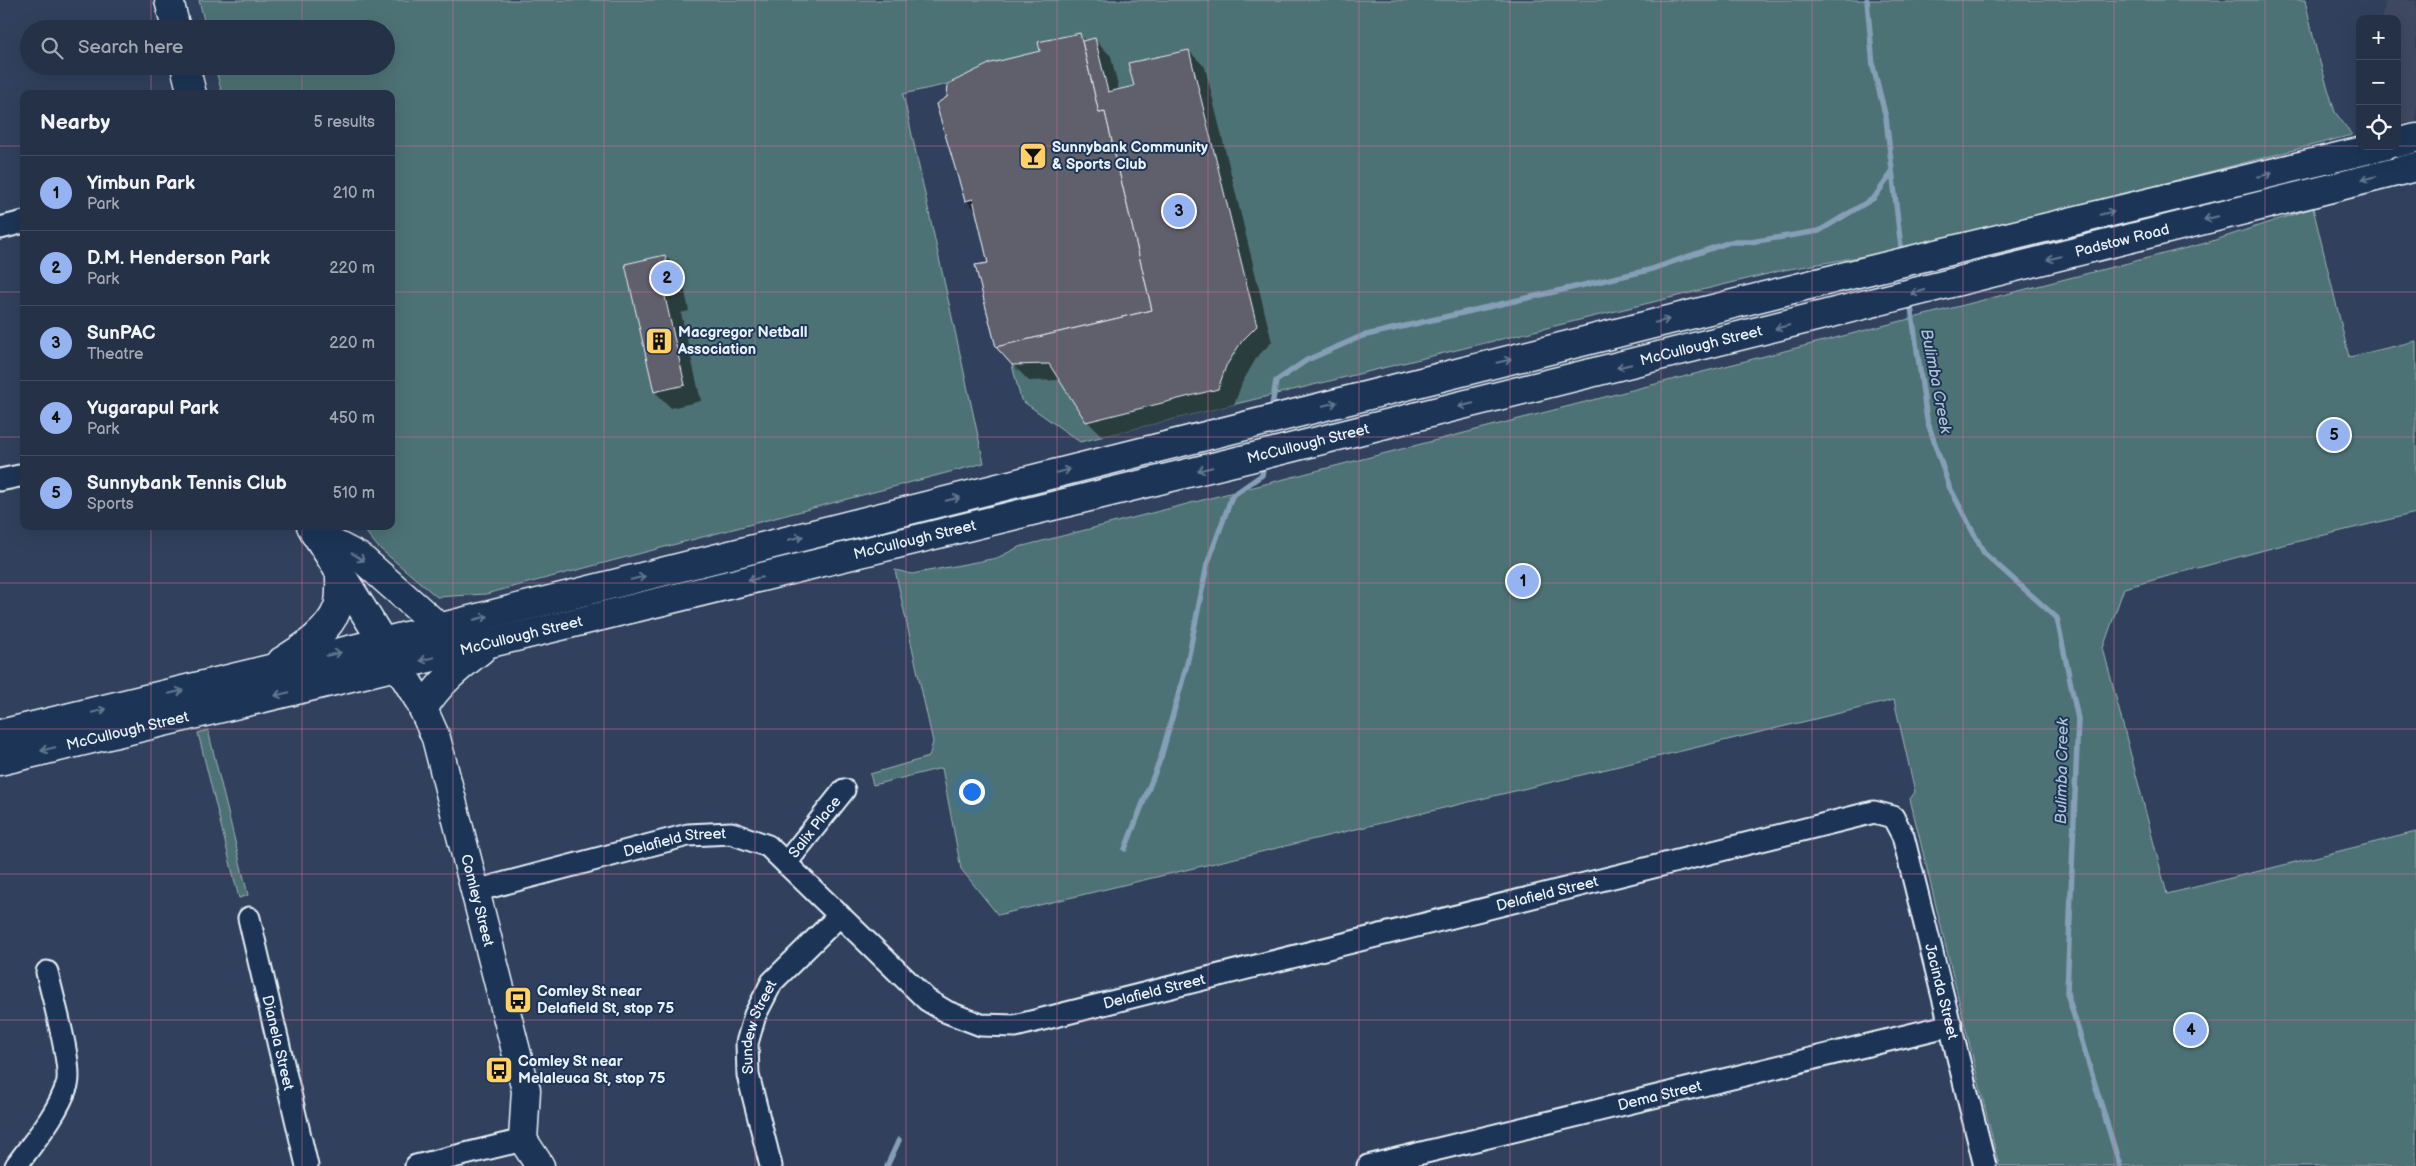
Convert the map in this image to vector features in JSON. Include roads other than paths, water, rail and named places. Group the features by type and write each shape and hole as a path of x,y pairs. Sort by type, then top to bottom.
{"main road":[{"path":"169,0 174,20"},
{"path":"188,75 191,90"},
{"path":"2401,142 2416,138"},
{"name":"Padstow Road","path":"1821,282 2366,150"},
{"name":"Padstow Road","path":"1829,315 2416,167"},
{"name":"McCullough Street","path":"0,734 440,628 1821,282"},
{"name":"McCullough Street","path":"0,760 398,666 1829,315"},
{"path":"313,530 361,558 440,628"},
{"name":"Comley Street","path":"313,530 398,666 423,709 436,738 526,1090 523,1140"},
{"path":"266,670 303,648 329,624 338,606 340,575"},
{"path":"423,709 434,691 452,672 487,644"},
{"path":"523,1140 540,1166"}],"street":[{"path":"0,228 20,223"},
{"path":"0,480 20,476"},
{"name":"Salix Place","path":"786,863 844,790"},
{"name":"Delafield Street","path":"475,891 688,835 731,833 768,846 926,1000 947,1012 981,1025 1015,1026 1874,812 1893,817"},
{"name":"Jacinda Street","path":"1893,817 1903,836 1986,1166"},
{"name":"Sundew Street","path":"771,1166 748,1075 746,1043 755,1015 772,982 840,915"},
{"name":"Dianela Street","path":"249,918 307,1166"},
{"path":"16,1166 55,1112 68,1083 64,1045 47,972"},
{"name":"Dema Street","path":"1368,1166 1951,1025"},
{"path":"416,1166 523,1140"}],"waterway":[{"name":"Bulimba Creek","path":"1867,0 1873,66 1886,118 1902,256"},
{"path":"1271,412 1276,381 1307,360 1362,336 1649,270 1730,242 1751,242 1819,231 1874,198 1891,174"},
{"name":"Bulimba Creek","path":"1910,300 1927,420 1949,486 1984,553 2057,618 2078,719 2067,993 2120,1166"},
{"path":"1125,849 1161,757 1187,664 1207,565 1232,496 1262,475 1264,463"},
{"path":"887,1166 899,1140"}],"place":[{"name":"Sunnybank Community & Sports Club","path":"1033,156"},
{"name":"SunPAC","path":"1179,211"},
{"name":"D.M. Henderson Park","path":"667,278"},
{"name":"Macgregor Netball Association","path":"659,341"},
{"name":"Sunnybank Tennis Club","path":"2334,435"},
{"name":"Yimbun Park","path":"1523,581"},
{"name":"Comley St near Delafield St, stop 75","path":"518,1000"},
{"name":"Yugarapul Park","path":"2191,1030"},
{"name":"Comley St near Melaleuca St, stop 75","path":"499,1070"}]}
